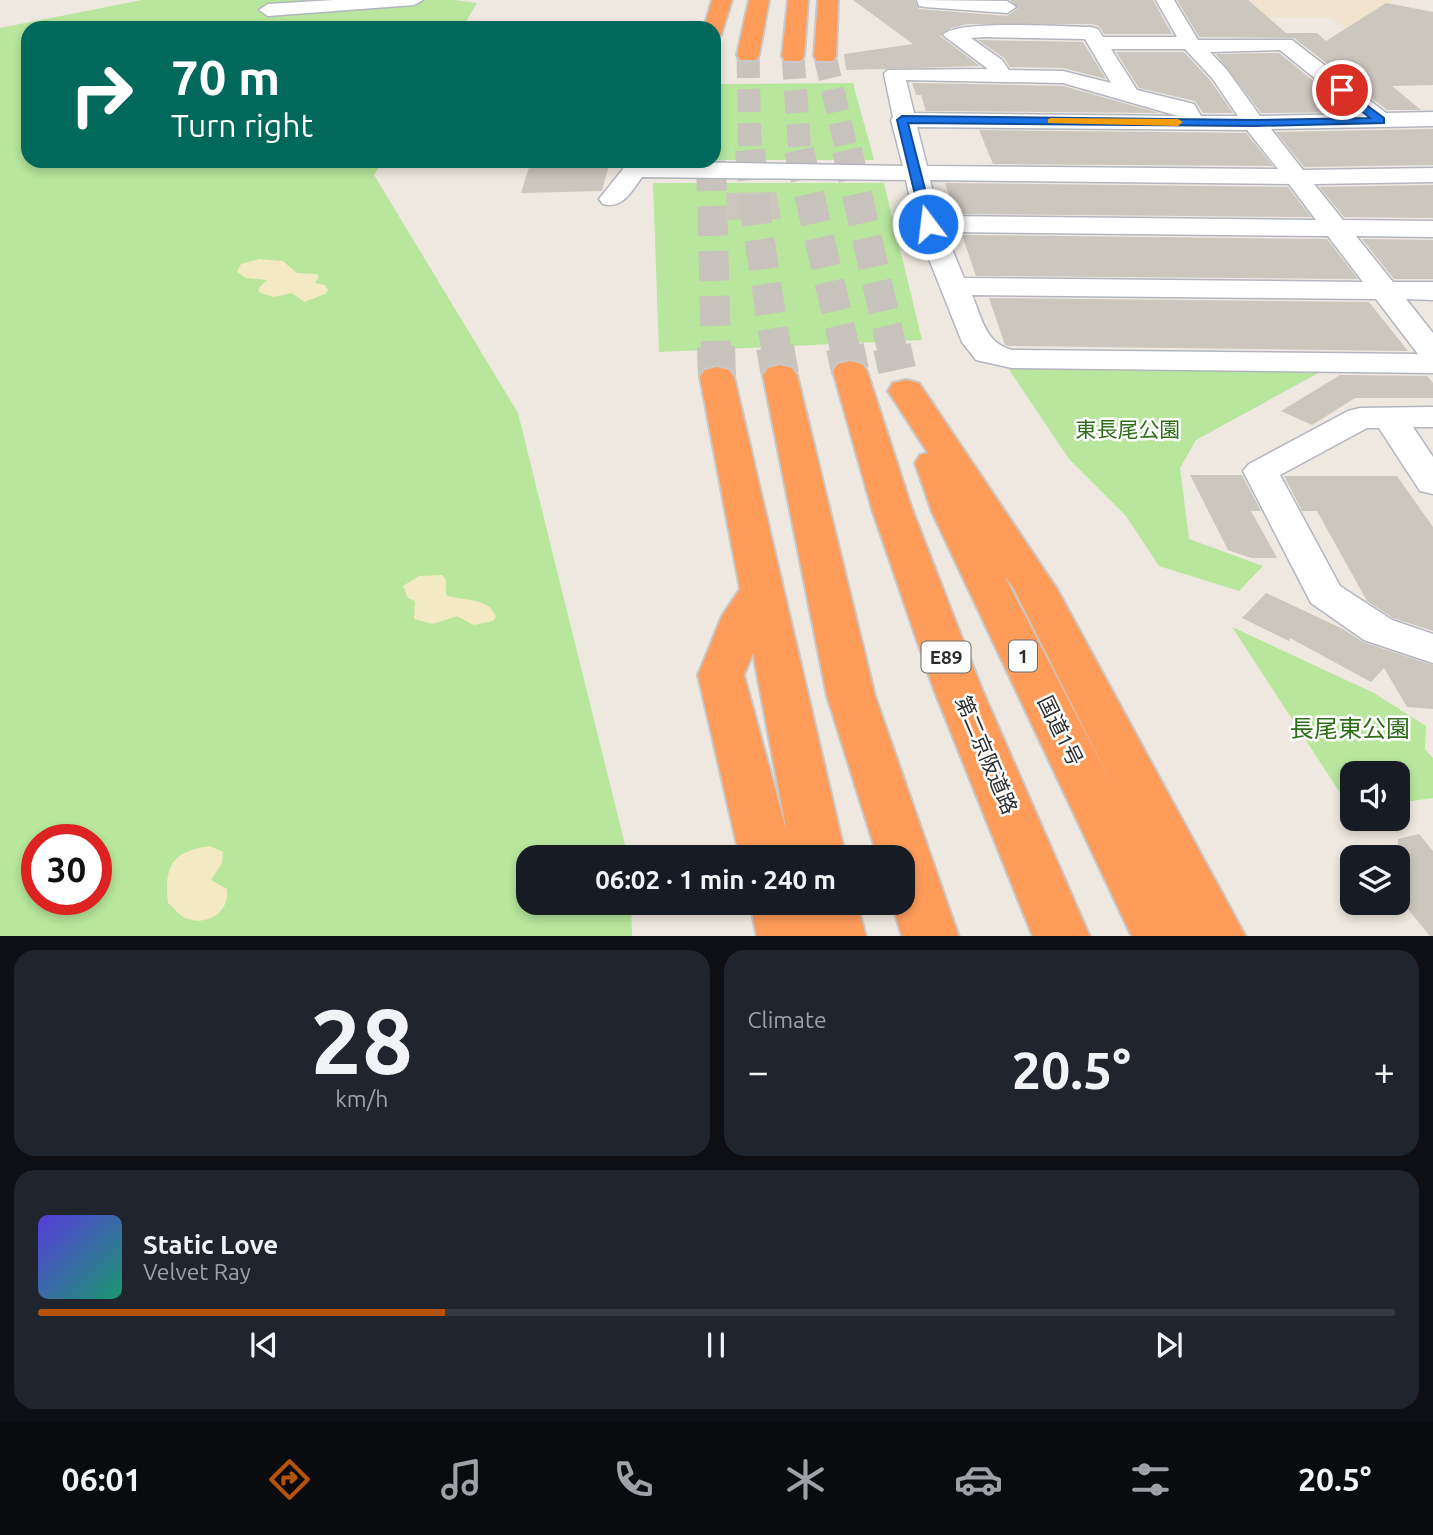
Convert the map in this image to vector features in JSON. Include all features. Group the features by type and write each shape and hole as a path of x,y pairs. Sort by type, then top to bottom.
{"highway":[{"path":"714,0 715,21"},
{"path":"717,21 722,0"},
{"path":"748,55 759,0"},
{"path":"793,55 798,0"},
{"path":"828,0 825,50 842,0"},
{"name":"第二京阪道路","path":"850,371 892,509 957,687 1062,936"},
{"path":"780,375 852,696 931,936"},
{"path":"717,377 816,845"},
{"name":"国道1号","path":"1161,936 953,512 901,381 1035,589 1218,936"},
{"path":"763,590 744,616 721,675 764,845"},
{"path":"781,915 786,936"},
{"path":"832,915 838,936"}],"street":[{"path":"268,10 414,0"},
{"path":"1165,0 1192,45 1220,74 1254,123 1433,353"},
{"path":"925,4 995,4"},
{"path":"1002,76 995,64 953,35 983,31 1099,35 1192,45 1285,44 1380,120"},
{"path":"1099,35 1128,93"},
{"path":"1193,123 1186,109 1063,77 894,74 902,120 928,224 977,342 987,354 1012,359 1433,364"},
{"path":"902,120 1254,123 1433,119"},
{"path":"612,199 635,168"},
{"path":"721,168 1296,177 1433,175"},
{"path":"928,224 1433,229"},
{"path":"952,286 1433,291"},
{"path":"1389,417 1433,483"},
{"path":"1433,417 1360,418 1261,471 1325,594 1378,630 1433,649"}],"shaded area":[{"path":"1176,0 1391,0 1393,3 1433,11 1433,53 1389,53 1328,17 1186,17"}],"green space":[{"path":"142,0 455,0 477,3 466,21 36,21"},
{"path":"21,24 21,168 378,168 374,175 518,413 625,845 516,845 516,915 631,915 632,936 0,936 0,28"},
{"path":"853,83 874,160 721,160 721,84"},
{"path":"653,183 884,183 922,340 659,352"},
{"name":"東長尾公園","path":"1006,365 1322,371 1196,440 1180,468 1189,539 1263,566 1239,591 1159,566 1126,516 1069,459"},
{"name":"長尾東公園","path":"1232,627 1374,693 1426,726 1425,749 1433,758 1433,798 1410,801 1410,761 1340,761 1340,793"}],"sand":[{"path":"259,259 283,261 297,273 317,274 319,277 315,283 325,285 328,290 325,294 304,302 292,293 274,297 260,293 258,289 267,280 246,278 237,272 241,264"},
{"path":"442,575 446,580 446,595 487,606 496,617 493,621 474,625 457,616 433,624 414,619 415,601 408,598 403,586 419,576"},
{"path":"210,846 223,852 222,863 211,880 227,889 225,904 221,911 209,919 185,918 168,903 170,870 179,856"}],"building":[{"path":"853,0 915,0 919,9 1007,16 1018,8 1010,0 1153,0 1172,34 1104,34 1099,26 1091,24 968,24 951,28 940,36 980,66 846,70 844,54 913,44"},
{"path":"1177,0 1248,0 1286,33 1317,33 1326,41 1386,3 1433,12 1433,85 1392,86 1421,110 1387,110 1294,38 1199,37"},
{"path":"978,40 1083,42 1106,79 1063,68 1010,67 1004,58"},
{"path":"1116,52 1184,52 1210,80 1233,113 1203,113 1195,101 1139,88"},
{"path":"1279,53 1352,112 1261,113 1216,54"},
{"path":"912,83 1063,86 1159,113 926,111 921,95 916,95"},
{"path":"1433,129 1433,165 1304,167 1276,132"},
{"path":"979,130 1246,133 1273,166 993,164"},
{"path":"529,168 608,168 602,191 521,193"},
{"path":"945,183 1288,187 1311,217 955,214"},
{"path":"1433,185 1433,218 1344,217 1319,187"},
{"path":"776,192 781,219 728,220 726,193"},
{"path":"962,235 1327,239 1358,279 976,276"},
{"path":"1362,239 1433,240 1433,279 1394,279"},
{"path":"989,298 1369,302 1408,351 1009,346 1005,345"},
{"path":"1340,375 1427,376 1433,383 1433,398 1355,398 1312,425 1281,411"},
{"path":"1190,475 1242,475 1261,511 1251,511 1277,558 1251,558 1228,550"},
{"path":"1284,476 1397,476 1433,527 1433,631 1393,618 1367,601 1317,511 1302,511"},
{"path":"1266,593 1343,629 1363,642 1433,665 1433,709 1407,707 1384,668 1371,682 1290,638 1289,641 1242,618"},
{"path":"1419,834 1433,851 1433,936 1430,936 1410,912 1410,845 1398,845 1398,839"}],"tunnel":[{"path":"748,55 750,152"},
{"path":"793,56 800,152"},
{"path":"825,56 847,152"},
{"path":"750,150 756,216 776,349"},
{"path":"799,150 845,349"},
{"path":"847,150 892,349"},
{"path":"711,168 716,349"},
{"path":"716,347 717,377"},
{"path":"775,347 780,375"},
{"path":"845,347 850,371"},
{"path":"892,347 897,370"}],"slow traffic":[{"path":"1051,121 1178,122"}],"route":[{"path":"928,224 902,120 1254,123 1380,120 1342,90"}]}
